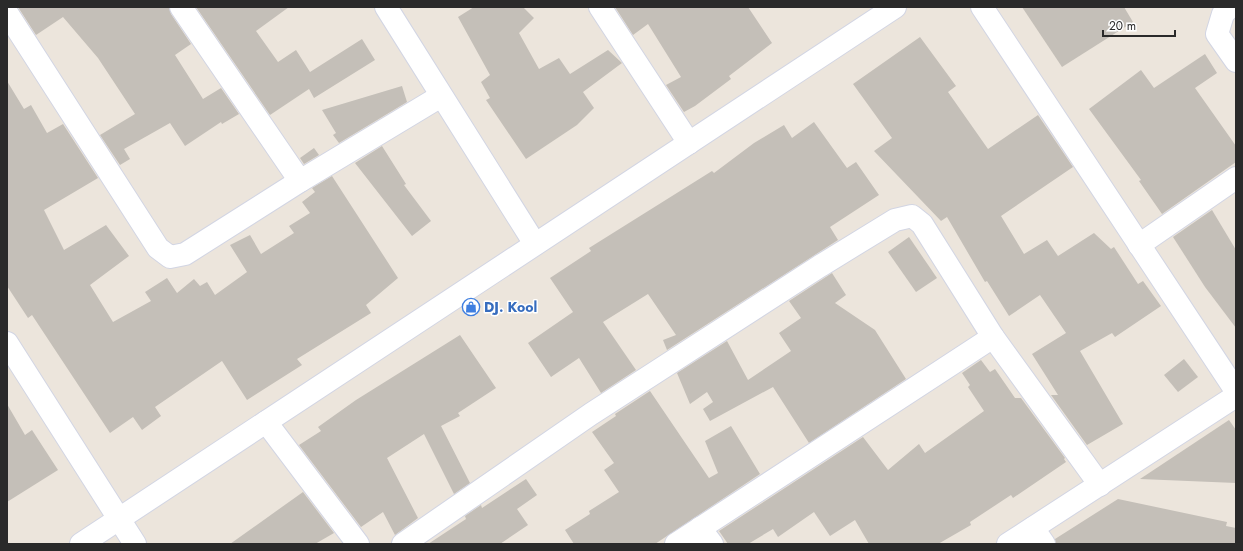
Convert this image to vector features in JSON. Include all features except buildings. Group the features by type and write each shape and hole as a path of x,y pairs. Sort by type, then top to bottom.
{"street":[{"path":"181,7 300,181"},
{"path":"386,7 535,244"},
{"path":"600,7 689,143"},
{"path":"81,544 895,7"},
{"path":"982,7 1236,391"},
{"path":"1230,7 1223,14 1217,34 1236,61"},
{"path":"7,13 158,248 170,257 185,254 300,181 441,96"},
{"path":"1140,245 1236,178"},
{"path":"403,544 590,414 820,266 895,220 912,216 922,224 993,337 1100,485"},
{"path":"676,544 706,536 993,337"},
{"path":"7,343 135,544"},
{"path":"1008,544 1038,536 1100,485 1236,396"},
{"path":"266,422 358,544"}],"place":[{"name":"DJ. Kool","path":"471,307"}]}
